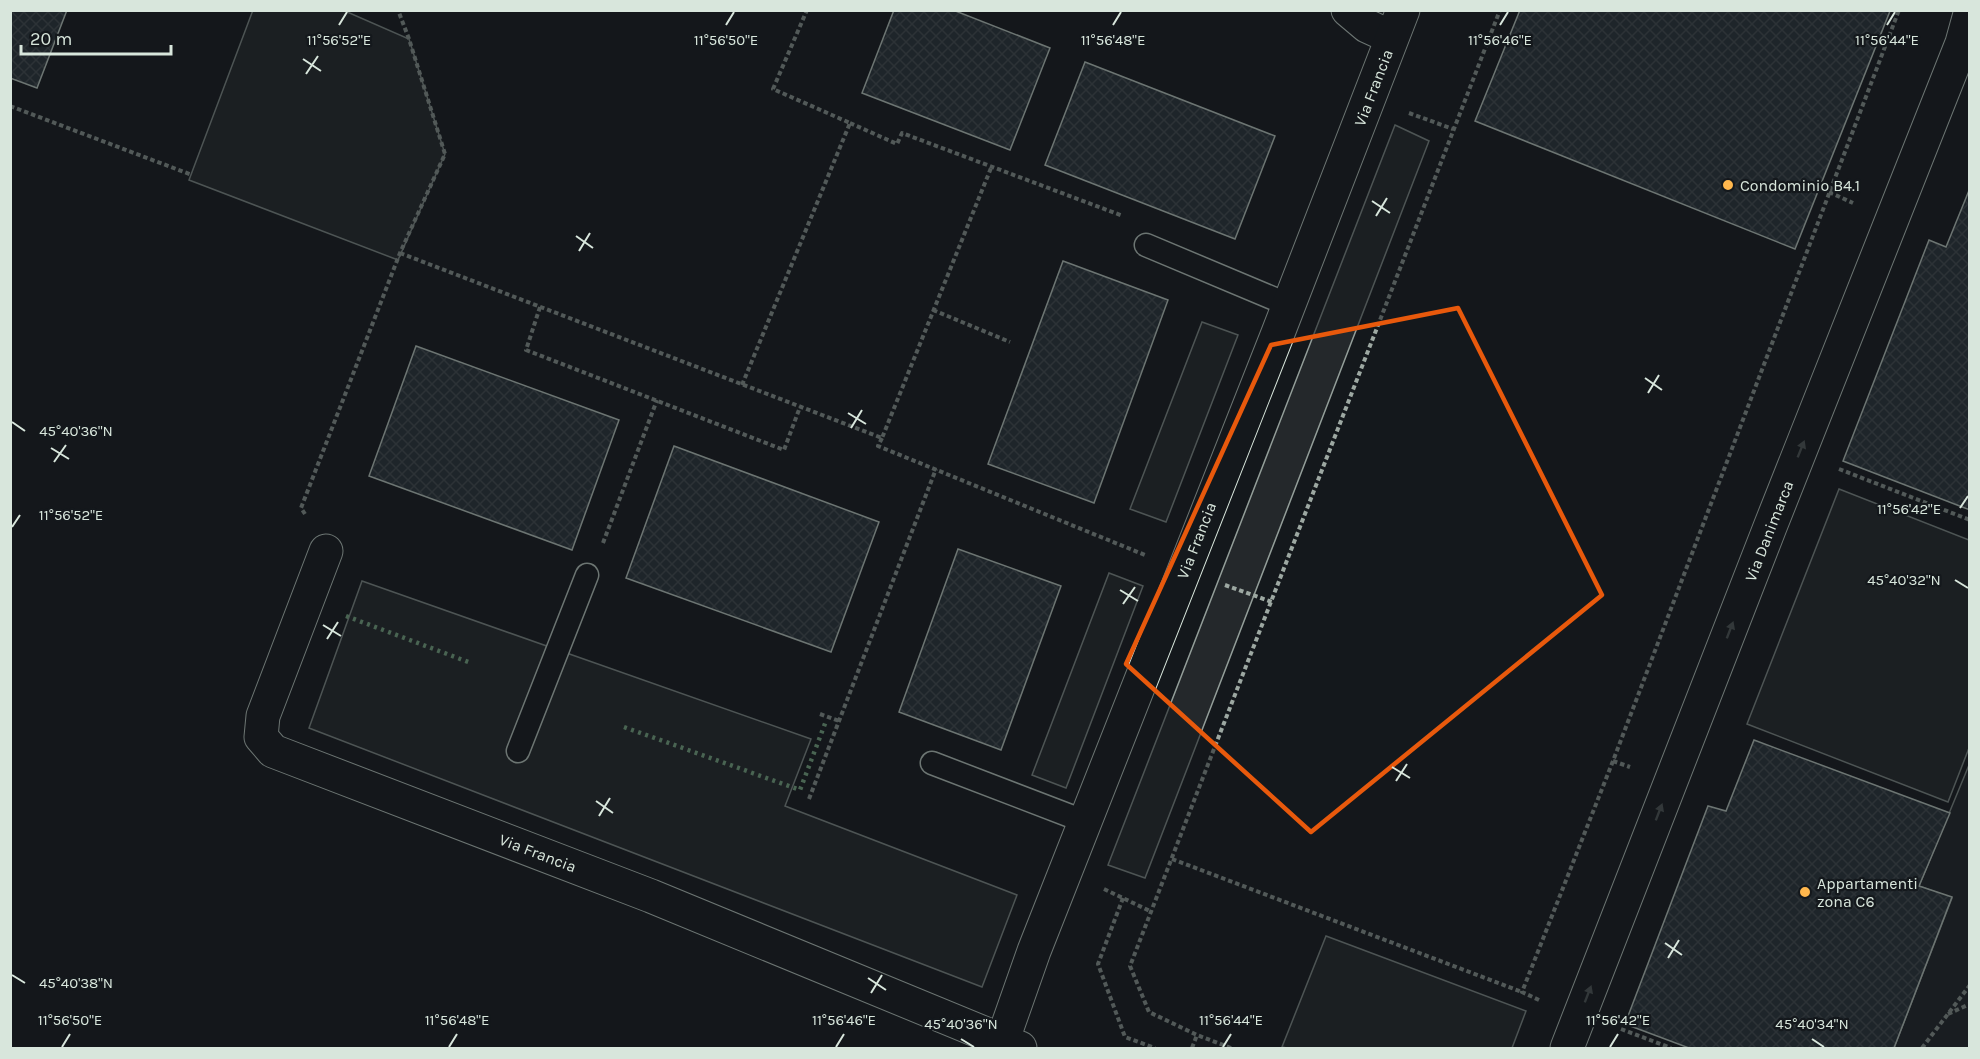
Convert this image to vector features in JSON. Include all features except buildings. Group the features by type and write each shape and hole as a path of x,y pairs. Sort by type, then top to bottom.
{"street":[{"name":"Via Francia","path":"326,551 263,716 261,737 273,751 651,896 1011,1045 1034,951 1289,305 1397,24 1367,26 1348,10"},
{"name":"Via Danimarca","path":"1567,1048 1962,43 1970,14"}],"lane":[{"path":"1146,245 1289,305"},
{"path":"518,751 587,575"},
{"path":"932,763 1086,822"}],"path":[{"path":"307,517 301,508 400,253 445,154 398,10"},
{"path":"807,10 773,89 897,144 902,133 991,168 878,446 1151,557"},
{"path":"1231,1048 1149,1012 1130,966 1500,10"},
{"path":"1522,992 1613,761 1899,10"},
{"path":"10,106 192,175"},
{"path":"1403,111 1454,129"},
{"path":"742,385 850,123"},
{"path":"400,253 882,438"},
{"path":"540,307 526,350 783,450 800,407"},
{"path":"933,310 1010,342"},
{"path":"603,544 657,400"},
{"path":"1830,465 1970,520"},
{"path":"809,799 936,469"},
{"path":"1220,584 1272,602"},
{"path":"820,714 839,721"},
{"path":"1172,859 1522,992 1547,1004"},
{"path":"1152,912 1123,898 1098,964 1125,1037 1155,1048"},
{"path":"1922,1048 1970,985"},
{"path":"1947,1015 1970,1004"},
{"path":"1612,1026 1671,1048"},
{"path":"1192,1048 1197,1035"}],"highlighted area":[{"path":"1458,308 1602,595 1311,832 1126,664 1271,345"}],"shaded area":[{"path":"253,10 345,11 409,39 445,154 398,260 189,180"},
{"path":"1395,125 1429,141 1145,878 1108,865"},
{"path":"1202,322 1238,335 1166,522 1130,509"},
{"path":"1839,489 1969,540 1969,748 1948,802 1747,724"},
{"path":"1109,573 1143,586 1066,788 1032,775"},
{"path":"362,581 811,739 785,806 1017,895 982,987 309,728"},
{"path":"1969,765 1969,1048 1894,1048 1952,898 1919,886"},
{"path":"1326,936 1526,1011 1512,1048 1282,1047"}],"hedge":[{"path":"346,616 471,663"},
{"path":"624,727 800,790 826,721"}],"place":[{"name":"Condominio B4.1","path":"1728,185"},
{"name":"Appartamenti zona C6","path":"1805,892"}]}
